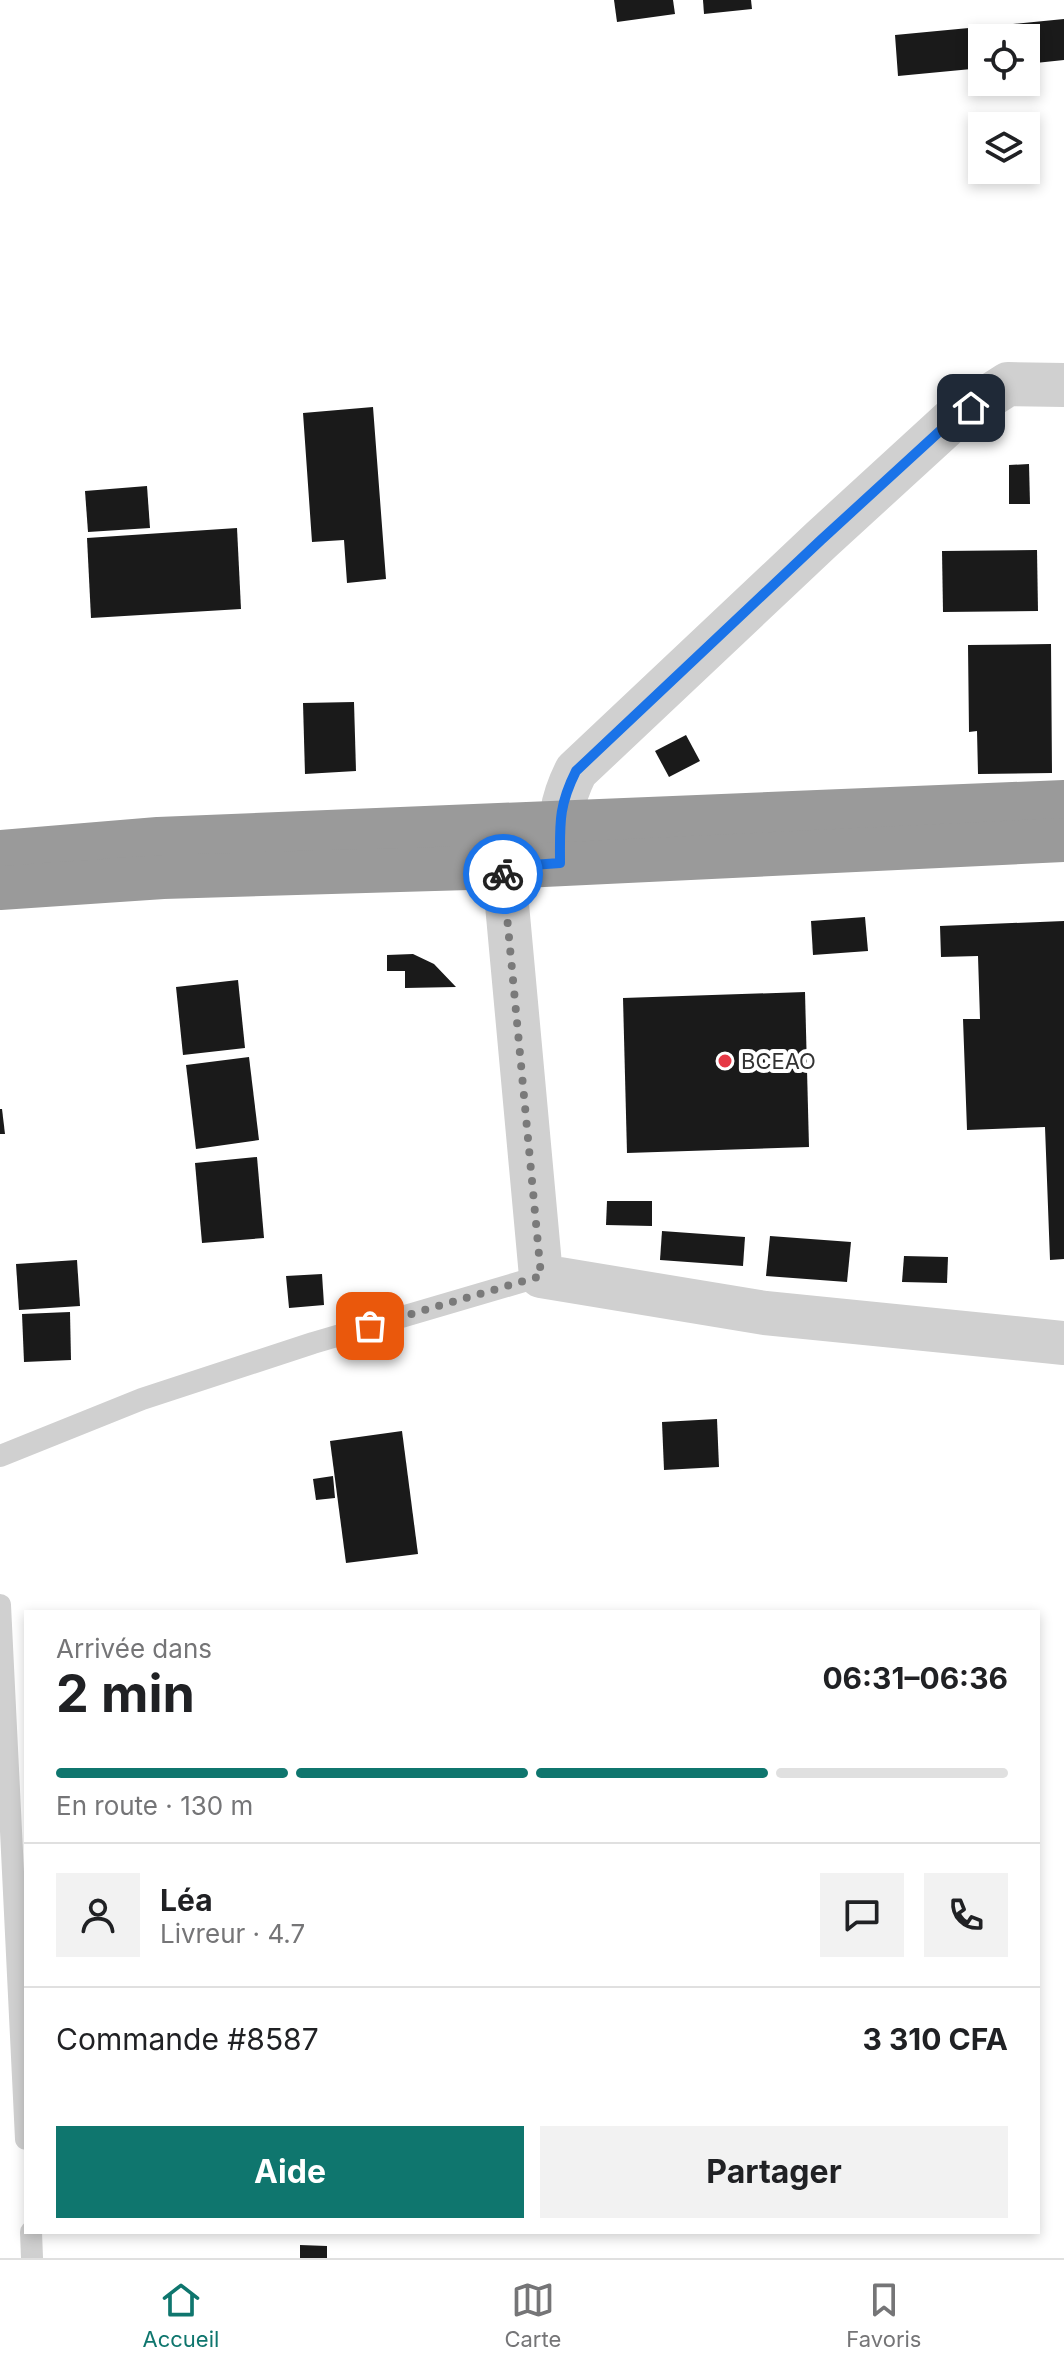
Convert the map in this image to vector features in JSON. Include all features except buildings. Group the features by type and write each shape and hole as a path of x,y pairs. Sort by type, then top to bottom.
{"highway":[{"path":"0,852 160,858 501,846 1064,802"},
{"path":"560,843 1064,840"},
{"path":"0,888 160,858"}],"street":[{"path":"560,843 564,796 576,771 952,420 1008,384 1064,385"},
{"path":"501,846 541,1276 765,1313 1064,1343"}],"lane":[{"path":"0,1456 142,1399 313,1343 541,1276"},
{"path":"0,1605 24,2098"},
{"path":"31,2234 32,2258"}],"way so far":[{"path":"370,1326 541,1276 503,874"}],"place":[{"name":"BCEAO","path":"725,1061"}],"route":[{"path":"503,874 503,867 560,863 564,796 576,771 821,540 952,420 971,408"}]}
